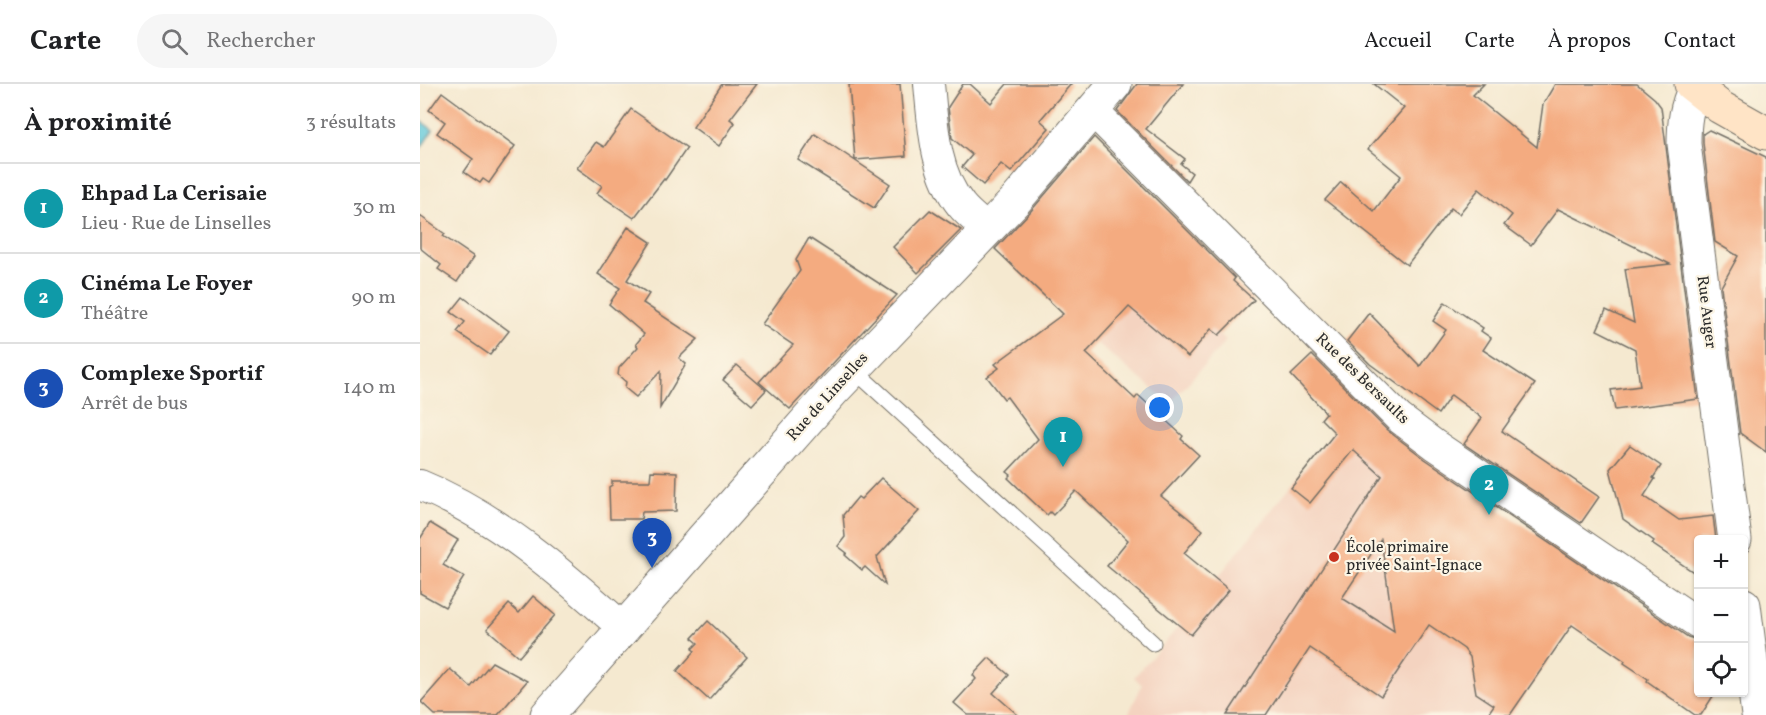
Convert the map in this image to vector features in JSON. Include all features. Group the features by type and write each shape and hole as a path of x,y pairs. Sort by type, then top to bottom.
{"main road":[{"path":"1693,85 1720,107 1766,133"}],"street":[{"path":"929,84 938,152 950,188 960,204 988,230"},
{"name":"Rue de Linselles","path":"547,715 853,369 1044,169 1115,84"},
{"name":"Rue Auger","path":"1693,85 1684,120 1684,144 1734,535"},
{"name":"Rue des Bersaults","path":"1093,111 1399,418 1435,445 1694,620"},
{"path":"420,485 469,511 514,539 561,575 623,628"},
{"path":"1748,659 1761,713"}],"lane":[{"path":"853,369 1153,643"}],"shaded area":[{"path":"1050,189 1226,341 1170,403 1096,343 994,249"},
{"name":"École primaire privée Saint-Ignace","path":"1363,396 1477,488 1429,564 1539,605 1571,626 1511,715 1128,715 1142,685 1134,677 1169,638"}],"water":[{"path":"421,121 433,130 420,149 420,123"}],"building":[{"path":"722,84 757,84 730,119 735,123 719,146 693,127"},
{"path":"849,84 900,84 906,156 855,160"},
{"path":"963,84 970,84 991,103 1007,84 1071,84 1040,120 1049,128 1011,172 1001,164 983,185 962,167 972,155 952,138 948,107"},
{"path":"1137,84 1183,84 1146,129 1185,159 1181,164 1192,173 1187,181 1117,111"},
{"path":"1374,84 1484,84 1473,95 1537,147 1543,104 1555,84 1637,84 1655,99 1661,107 1698,399 1615,410 1611,390 1640,386 1635,349 1597,330 1606,310 1634,323 1625,269 1670,264 1558,209 1531,245 1504,225 1512,215 1479,189 1459,214 1451,208 1407,265 1325,200 1341,182 1374,211 1401,176 1368,149 1404,108"},
{"path":"442,92 515,146 489,183 483,179 480,183 464,172 473,159 437,133 445,122 429,110"},
{"path":"631,109 687,148 634,218 597,193 602,186 577,168 596,142 604,147"},
{"path":"1709,130 1766,157 1766,452 1740,433 1721,287 1738,256 1715,242 1703,143 1703,134"},
{"path":"815,134 890,184 874,208 798,160"},
{"path":"1094,137 1235,278 1233,281 1254,300 1219,335 1211,329 1188,357 1129,307 1086,353 1135,399 1138,395 1183,436 1181,439 1199,455 1161,496 1203,530 1184,553 1229,590 1191,635 1107,566 1128,540 1076,491 1053,515 1050,512 1047,515 1008,478 1011,475 1007,472 1038,439 1007,397 1004,399 987,377 999,368 995,364 1063,314 995,249"},
{"path":"930,210 961,230 918,273 893,247"},
{"path":"420,216 445,234 443,236 474,257 457,282 438,269 441,265 420,248"},
{"path":"628,227 651,242 627,280 649,294 643,303 698,339 679,358 686,364 660,408 661,371 636,397 625,388 626,382 618,375 619,368 638,347 636,344 644,334 609,304 620,288 598,274"},
{"path":"809,238 897,295 790,409 759,382 793,345 762,324 800,271 796,260"},
{"path":"463,297 509,331 490,355 457,332 465,322 451,312"},
{"path":"1445,302 1483,328 1481,331 1491,338 1483,350 1535,384 1502,431 1599,497 1581,523 1464,444 1482,418 1451,395 1438,414 1370,364 1347,341 1369,313 1420,366 1446,330 1433,321"},
{"path":"1312,355 1387,430 1425,459 1688,637 1694,639 1694,697 1712,697 1701,715 1695,715 1647,681 1648,679 1624,663 1625,661 1572,625 1510,715 1487,715 1494,705 1476,693 1470,657 1464,649 1429,625 1381,696 1310,648 1266,715 1227,715 1382,476 1353,450 1310,503 1291,488 1335,433 1321,419 1326,413 1291,375","holes":["1381,539 1394,631 1342,598"]},
{"path":"737,365 766,390 752,405 723,380"},
{"path":"1630,445 1661,466 1644,496 1679,520 1713,516 1715,535 1694,535 1694,572 1652,544 1654,541 1623,519 1610,469"},
{"path":"651,471 677,472 676,511 642,512 641,519 610,519 609,487 612,481 650,481"},
{"path":"881,478 919,511 877,557 885,585 865,567 862,570 838,546 845,537 843,515 858,497 861,499"},
{"path":"430,523 458,540 443,565 464,577 445,607 420,593 420,539"},
{"path":"533,596 555,615 519,657 487,629 509,604 519,613"},
{"path":"708,621 747,657 709,700 677,671 695,651 692,649 698,643 692,638"},
{"path":"989,658 1009,675 993,693 1018,715 968,715 954,703 976,679 973,675"},
{"path":"492,662 527,681 498,715 435,715 421,702 450,669 471,687"}],"place":[{"name":"Ehpad La Cerisaie","path":"1063,467"},
{"name":"Cinéma Le Foyer","path":"1489,515"},
{"name":"École primaire privée Saint-Ignace","path":"1334,557"},
{"name":"Complexe Sportif","path":"652,568"}]}
